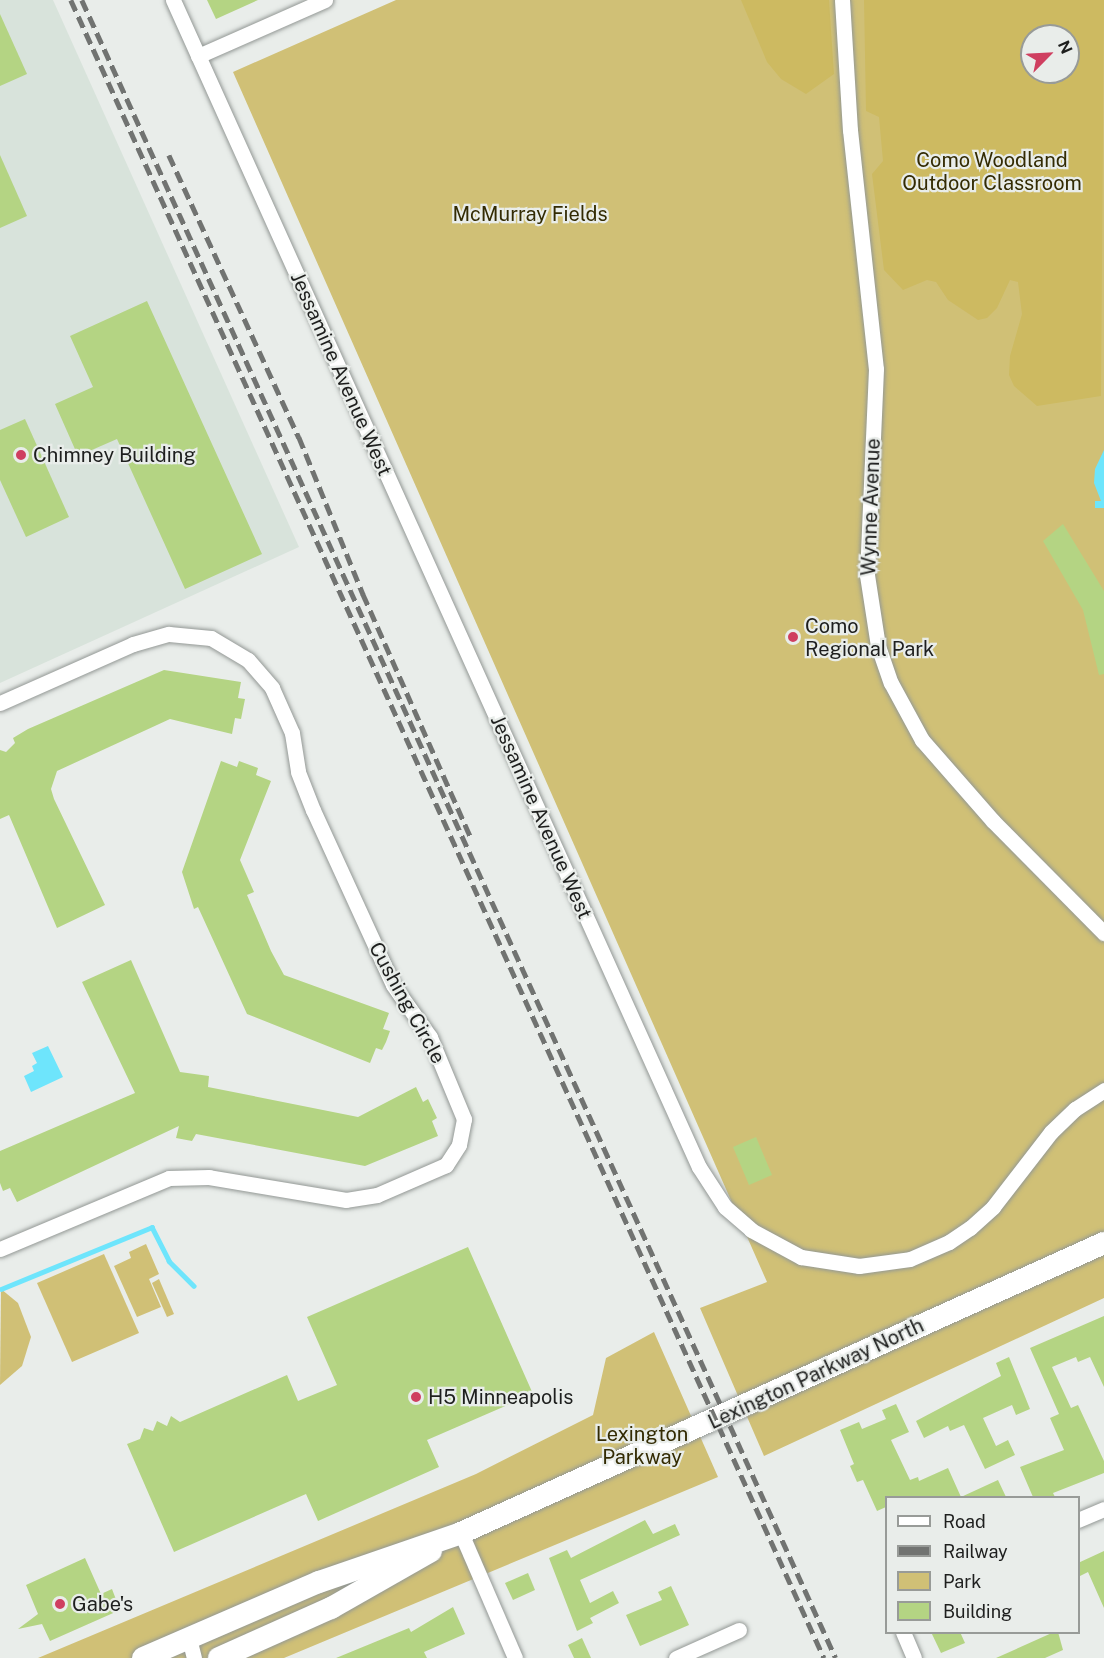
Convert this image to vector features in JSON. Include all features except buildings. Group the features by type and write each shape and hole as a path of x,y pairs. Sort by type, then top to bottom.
{"main road":[{"name":"Lexington Parkway North","path":"143,1658 191,1648 319,1582 461,1533 1104,1243"},
{"name":"Lexington Parkway North","path":"219,1658 384,1581 461,1533"}],"street":[{"name":"Jessamine Avenue West","path":"173,0 699,1167 725,1207 750,1230 801,1257 859,1266 910,1259 949,1242 970,1228 993,1207 1051,1132 1075,1109 1104,1090"},
{"path":"198,56 325,0"},
{"name":"Wynne Avenue","path":"842,0 850,130 876,369 867,575 878,646 891,683 922,740 993,820 1104,933"},
{"name":"Cushing Circle","path":"0,703 133,644 169,634 211,638 248,660 272,688 292,733 298,772 313,810 393,985 430,1037 464,1119 459,1145 446,1165 377,1195 346,1200 209,1178 169,1178 0,1249"},
{"path":"1080,1519 1104,1509"},
{"path":"461,1533 515,1658"},
{"path":"676,1658 739,1630"},
{"path":"904,1634 914,1658"}],"shaded area":[{"path":"0,0 53,0 299,547 0,683"}],"green space":[{"name":"Como Regional Park","path":"396,0 1104,0 1104,1298 764,1456 700,1308 767,1282 233,72"},
{"path":"741,0 829,0 834,74 806,94 781,79 767,62"},
{"name":"Como Woodland Outdoor Classroom","path":"864,0 1104,0 1101,396 1037,406 1014,386 1009,375 1010,356 1022,314 1018,282 1010,280 997,308 987,318 978,320 948,300 936,282 927,280 903,290 884,270 872,174 883,161 879,117 866,111"},
{"path":"146,1244 159,1274 149,1279 161,1307 137,1317 114,1266 131,1258 129,1252"},
{"path":"104,1254 139,1333 72,1362 37,1283"},
{"path":"159,1279 174,1314 167,1317 152,1283"},
{"path":"1,1289 18,1303 31,1337 22,1366 0,1385"},
{"name":"Lexington Parkway","path":"654,1332 718,1477 284,1658 38,1658 476,1474 593,1415 606,1358"}],"water":[{"path":"1104,450 1104,508 1095,508 1095,501 1101,501 1094,483 1095,469"},
{"path":"48,1046 63,1077 31,1092 24,1076 34,1071 32,1066 37,1063 32,1053"}],"waterway":[{"path":"1,1289 152,1227 169,1261 194,1286"}],"railway":[{"path":"71,0 824,1658"},
{"path":"82,0 836,1658"},
{"path":"169,155 299,437 363,594 471,838"}],"place":[{"name":"Chimney Building","path":"21,455"},
{"name":"Como Regional Park","path":"793,637"},
{"name":"H5 Minneapolis","path":"416,1397"},
{"name":"Gabe's","path":"60,1604"}],"park label":[{"name":"McMurray Fields","path":"530,214"}]}
